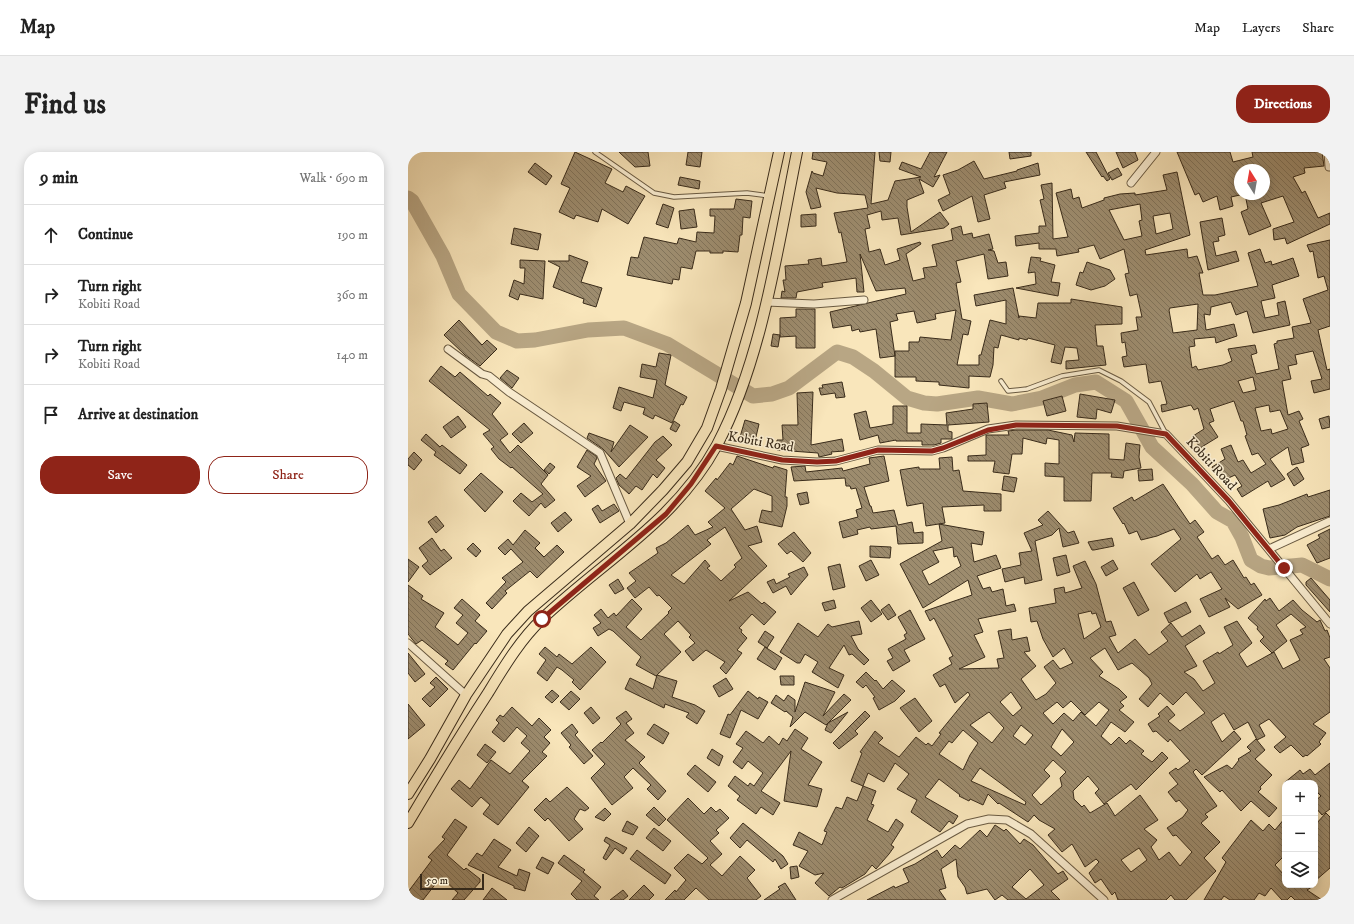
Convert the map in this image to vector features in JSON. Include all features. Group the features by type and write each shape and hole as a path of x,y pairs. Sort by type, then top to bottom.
{"main road":[{"path":"408,794 430,759 466,695 517,622 630,524 663,490 687,462 707,428 721,389 746,303 779,152"},
{"path":"408,823 517,647 542,619 666,514 691,484 716,446 739,397 766,302 797,152"}],"street":[{"path":"1131,183 1156,152"},
{"path":"1328,152 1329,167"},
{"path":"766,302 814,304 864,300"},
{"path":"448,349 482,374 489,376 509,392 600,453 630,524"},
{"name":"Kobiti Road","path":"716,446 782,460 817,462 836,461 878,450 932,451 988,430 1016,425 1080,425 1143,429 1166,434 1229,501 1330,624"},
{"path":"1268,549 1330,521"},
{"path":"408,643 466,695"},
{"path":"832,900 967,824 989,819 1007,820 1031,834 1104,900"}],"lane":[{"path":"595,152 654,193 674,197 748,193 770,197"},
{"path":"1001,381 1008,391 1027,389 1062,376 1099,370 1120,381 1149,402 1166,434"}],"building":[{"path":"575,152 612,169 605,183 623,192 626,186 645,196 628,224 602,209 598,222 576,215 574,219 559,212 570,188 561,184"},
{"path":"619,152 648,152 650,166 635,167"},
{"path":"688,152 702,152 700,167 686,165"},
{"path":"813,152 875,152 871,204 888,200 895,181 921,177 899,169 902,162 921,169 930,152 947,152 934,177 940,175 933,187 919,179 924,193 907,200 907,207 911,232 940,212 949,224 944,228 901,235 898,218 882,220 881,211 867,215 870,228 865,229 869,252 880,249 885,265 900,260 897,249 920,242 921,244 906,254 913,281 925,278 923,268 937,266 932,245 953,240 951,229 961,226 963,235 972,233 973,238 989,234 993,249 988,250 994,251 998,263 1006,262 1008,276 988,279 984,254 956,261 961,282 956,283 962,319 971,321 968,335 963,334 957,365 979,365 979,355 981,355 990,320 1006,324 1006,300 976,306 974,295 1013,288 1019,318 1019,316 1036,318 1038,303 1071,303 1071,299 1122,307 1122,324 1095,325 1097,346 1103,346 1106,365 1066,369 1066,361 1079,360 1077,348 1065,347 1061,364 1051,362 1055,345 1028,338 1027,340 1019,338 1019,340 1001,335 998,348 994,347 993,365 990,377 969,376 969,388 939,385 939,382 916,381 916,377 895,377 895,356 880,358 876,329 860,332 859,329 852,331 851,325 833,328 830,312 906,294 905,288 876,291 860,254 864,292 857,292 856,278 822,283 823,287 797,292 796,298 781,298 782,291 785,292 783,280 786,280 785,266 809,264 808,260 821,258 822,266 847,262 841,232 839,233 834,213 868,208 865,195 837,193 816,188 821,207 811,209 806,192 812,171 813,173 823,176 827,162 812,159","holes":["956,310 951,340 920,337 919,342 909,342 909,351 895,351 895,356 890,322 898,320 896,314 914,311 917,323 936,319 935,314"]},
{"path":"879,152 891,152 890,162 880,161"},
{"path":"1009,152 1031,152 1031,156 1010,159"},
{"path":"1086,152 1096,152 1110,179 1107,181 1103,176 1102,177"},
{"path":"1116,152 1135,152 1138,160 1123,168"},
{"path":"1177,152 1230,152 1233,162 1253,157 1252,152 1322,152 1324,166 1304,168 1305,173 1293,177 1302,193 1305,191 1318,218 1330,213 1330,224 1287,244 1285,238 1274,240 1273,229 1294,222 1283,196 1261,203 1271,226 1249,235 1241,212 1248,209 1246,200 1270,200 1270,164 1234,164 1234,196 1231,197 1233,206 1220,210 1217,196 1203,202 1199,193 1195,195"},
{"path":"974,161 984,179 1017,171 1038,163 1040,175 1004,182 1006,188 984,195 990,219 978,222 972,196 943,211 938,200 950,194 943,175 958,170"},
{"path":"535,163 552,176 546,185 528,172"},
{"path":"1118,168 1122,175 1112,180 1108,173"},
{"path":"1177,172 1190,235 1145,250 1146,255 1187,249 1188,258 1197,256 1203,273 1199,273 1203,295 1215,295 1258,286 1248,253 1260,249 1265,263 1271,261 1272,265 1293,258 1299,276 1272,285 1275,298 1261,301 1265,318 1279,315 1277,303 1285,301 1290,325 1253,333 1247,311 1236,315 1231,302 1211,307 1210,315 1204,314 1206,330 1234,324 1237,336 1216,343 1215,337 1194,339 1195,346 1189,347 1192,368 1196,366 1198,370 1223,365 1232,361 1228,349 1255,345 1257,353 1251,355 1256,374 1279,369 1274,344 1277,343 1277,341 1294,338 1292,327 1311,323 1303,299 1328,290 1324,276 1318,278 1313,251 1310,252 1307,245 1330,240 1330,326 1318,330 1327,370 1330,369 1330,389 1314,393 1311,381 1322,379 1313,351 1295,355 1297,364 1288,366 1291,379 1282,381 1288,415 1299,411 1303,419 1299,421 1309,445 1301,448 1304,462 1292,465 1288,447 1270,459 1285,479 1271,487 1268,481 1242,497 1237,489 1242,486 1235,475 1222,481 1219,474 1216,475 1212,467 1225,459 1221,449 1231,445 1238,462 1243,460 1251,473 1266,464 1258,453 1252,455 1245,436 1247,435 1243,421 1241,421 1234,401 1210,409 1214,421 1209,423 1218,437 1200,448 1193,436 1204,429 1198,408 1194,410 1191,405 1162,412 1161,405 1167,404 1161,381 1149,383 1146,364 1124,367 1122,357 1127,356 1125,342 1122,343 1121,333 1138,330 1136,317 1142,317 1137,294 1130,296 1125,274 1129,273 1124,249 1100,259 1094,245 1078,249 1079,252 1057,256 1056,249 1039,249 1039,243 1016,246 1015,236 1039,233 1039,226 1046,226 1040,200 1044,199 1041,185 1052,183 1053,239 1068,237 1056,193 1071,189 1073,199 1079,197 1082,208 1104,200 1104,198 1120,194 1135,193 1135,195 1167,190 1163,175","holes":["1140,204 1142,220 1139,221 1142,236 1124,240 1109,210","1170,213 1173,229 1156,234 1153,216","1198,304 1197,330 1173,333 1169,310 1170,308","1253,377 1256,390 1243,393 1238,381","1269,405 1270,412 1280,410 1288,429 1272,434 1271,429 1261,431 1255,408"]},
{"path":"680,177 700,181 699,189 678,185"},
{"path":"736,199 752,201 750,218 743,217 742,235 740,235 738,252 723,251 723,253 710,253 710,251 696,251 692,269 681,267 679,280 673,279 672,284 627,275 631,257 638,258 644,237 677,244 679,238 696,242 697,232 714,233 715,216 710,216 710,209 734,209"},
{"path":"663,204 674,208 668,228 656,224"},
{"path":"694,209 697,227 681,229 679,211"},
{"path":"816,214 816,226 801,227 801,215"},
{"path":"1222,218 1225,235 1218,237 1219,241 1213,242 1216,256 1236,251 1239,261 1208,270 1200,222"},
{"path":"514,228 541,234 538,250 511,244"},
{"path":"569,255 588,262 581,282 602,288 596,307 583,303 584,299 553,287 560,267 548,261 569,261"},
{"path":"1031,257 1041,258 1040,261 1055,265 1051,282 1060,283 1058,296 1016,288 1036,284 1035,272 1028,273"},
{"path":"520,260 545,261 543,299 520,294 518,300 509,296 514,280 524,284 525,268 520,268"},
{"path":"1087,262 1110,270 1115,279 1105,286 1091,290 1076,285 1080,272 1083,273"},
{"path":"796,309 815,309 815,348 796,348 796,336 780,337 780,318 796,317"},
{"path":"459,320 482,345 487,340 497,349 480,366 465,355 444,335"},
{"path":"773,334 780,335 778,347 771,346"},
{"path":"659,353 671,355 665,385 687,397 683,405 681,404 672,423 655,415 653,419 643,414 645,408 624,402 621,411 613,408 619,387 653,398 657,380 640,377 642,364 656,367"},
{"path":"441,366 455,377 460,372 488,396 490,394 501,403 492,414 508,434 500,440 510,453 518,445 548,475 541,484 555,500 545,508 541,503 529,516 513,501 521,493 532,502 543,494 512,467 511,468 499,459 491,449 494,447 483,434 490,430 429,381"},
{"path":"507,370 519,378 512,388 500,378"},
{"path":"842,382 845,397 836,398 835,393 821,395 819,388 823,388 822,385"},
{"path":"813,392 811,445 842,439 844,451 831,452 832,454 819,457 818,453 777,450 777,440 783,440 782,425 798,425 797,393"},
{"path":"1080,394 1115,400 1111,413 1097,409 1096,419 1077,417"},
{"path":"1062,396 1066,411 1047,416 1043,401"},
{"path":"987,403 989,422 948,425 948,431 952,432 952,439 941,439 941,443 934,445 922,445 922,441 896,440 880,443 878,435 860,440 854,414 866,411 870,428 893,424 893,406 907,406 907,433 921,433 921,424 947,425 946,413 973,409 973,404"},
{"path":"458,416 466,427 451,438 443,427"},
{"path":"1329,416 1330,427 1322,429 1319,419"},
{"path":"745,420 759,424 755,441 740,437"},
{"path":"674,421 680,425 676,432 670,429"},
{"path":"524,423 533,433 521,443 512,434"},
{"path":"630,425 648,437 619,467 603,449 587,438 589,433 614,442 611,452"},
{"path":"1048,430 1072,435 1074,442 1075,433 1109,434 1109,459 1124,460 1126,443 1140,445 1139,457 1141,468 1124,471 1123,478 1111,477 1112,473 1092,473 1091,501 1064,501 1064,477 1045,476 1045,463 1059,464 1059,440 1047,438 1046,444 1023,438 1022,454 1012,454 1009,474 993,472 995,461 968,461 968,456 986,455 986,435 1009,435 1008,431"},
{"path":"426,434 440,447 442,445 467,465 460,474 434,455 436,452 421,440"},
{"path":"663,436 672,445 656,460 665,468 657,478 653,474 642,490 636,486 629,494 619,485 616,478 620,474 626,479 655,442"},
{"path":"587,450 596,456 597,458 594,464 606,481 585,497 577,486 591,476 577,467"},
{"path":"414,452 422,460 414,470 408,465 408,459"},
{"path":"737,456 773,468 774,466 787,470 785,497 787,497 787,506 782,527 759,522 762,510 772,512 772,496 754,489 731,509 745,530 757,526 762,542 748,546 767,566 729,601 748,592 762,604 764,602 776,612 764,625 752,614 739,628 747,638 737,650 742,653 726,674 720,668 725,662 706,650 693,661 685,651 695,643 689,637 691,635 678,621 664,634 681,652 656,676 636,665 641,657 613,631 609,629 598,636 593,628 601,623 594,615 601,609 608,618 614,613 616,616 632,599 642,609 626,627 641,640 669,613 668,612 672,608 659,595 657,596 649,587 635,598 627,588 636,581 629,573 658,553 656,548 666,543 688,525 695,535 713,527 708,522 725,508 705,491 716,478 717,480 730,463 733,465","holes":["725,527 742,558 734,565 736,567 721,581 707,568 710,566 705,560 684,584 671,575 711,544 707,540"]},
{"path":"884,456 889,481 864,487 873,513 894,510 898,525 912,522 914,533 923,532 923,543 898,544 896,526 871,529 870,527 857,530 858,534 843,538 839,522 858,517 856,510 862,508 856,488 851,489 850,486 846,486 845,478 794,481 791,467 805,466 806,472 842,468 843,471 870,464 869,458"},
{"path":"952,457 953,471 959,470 963,491 1001,494 1001,511 984,511 984,505 942,507 945,523 926,526 923,503 907,506 900,470 919,467 919,469 940,469 939,458"},
{"path":"550,463 555,467 549,474 544,470"},
{"path":"1297,467 1304,479 1294,486 1287,474"},
{"path":"1152,469 1153,480 1139,481 1138,470"},
{"path":"481,473 503,492 485,512 464,490"},
{"path":"1004,476 1017,478 1014,492 1002,490"},
{"path":"1163,484 1190,524 1195,520 1204,532 1197,537 1212,559 1218,555 1225,565 1233,560 1244,578 1246,577 1251,585 1254,583 1262,595 1238,609 1225,598 1230,607 1209,617 1200,599 1222,589 1211,572 1200,579 1197,574 1175,592 1151,564 1181,539 1174,529 1157,536 1141,540 1137,531 1129,534 1124,523 1123,524 1113,508 1132,497 1134,501"},
{"path":"1330,490 1330,516 1297,527 1285,535 1270,538 1263,509 1279,505 1307,494 1308,497"},
{"path":"807,492 809,503 800,505 797,494"},
{"path":"614,504 619,511 600,523 592,509 598,505 602,511"},
{"path":"1048,511 1068,533 1074,531 1079,543 1063,547 1059,528 1052,535 1035,541 1042,580 1025,584 1024,577 1005,582 1002,569 1021,565 1019,553 1032,551 1024,533 1043,525 1038,520"},
{"path":"565,512 572,520 558,532 551,523"},
{"path":"436,516 444,526 436,533 428,522"},
{"path":"939,524 984,532 982,545 971,543 974,562 996,555 1001,568 977,576 983,589 990,587 992,592 1003,589 1006,606 1014,604 1016,611 978,619 983,632 974,635 985,657 959,669 999,668 997,659 1004,658 998,631 1011,629 1012,640 1027,637 1030,651 1024,652 1036,666 1021,679 1036,700 1046,694 1056,683 1044,667 1053,660 1060,669 1073,663 1064,648 1053,657 1043,639 1037,621 1031,622 1029,608 1056,603 1054,589 1064,587 1065,593 1082,588 1073,566 1085,561 1096,584 1106,622 1111,621 1116,635 1109,637 1118,653 1135,639 1149,655 1168,641 1161,632 1171,623 1182,637 1200,625 1205,633 1185,646 1197,666 1184,672 1194,679 1203,691 1215,683 1203,661 1218,652 1219,654 1233,645 1224,627 1237,621 1252,643 1239,654 1247,667 1274,652 1283,669 1300,660 1290,640 1303,634 1300,630 1306,627 1291,614 1276,625 1287,641 1272,653 1260,641 1264,637 1257,629 1258,627 1248,618 1265,599 1266,601 1270,598 1279,611 1293,600 1302,610 1317,622 1320,620 1325,631 1327,630 1330,638 1330,657 1324,659 1330,668 1330,712 1313,724 1326,733 1319,742 1321,744 1307,756 1306,755 1303,757 1291,745 1280,753 1274,747 1286,737 1269,719 1259,725 1265,736 1257,740 1248,722 1234,730 1224,713 1211,722 1222,742 1234,731 1241,739 1202,775 1196,769 1193,772 1217,806 1205,814 1208,817 1201,823 1220,842 1204,858 1216,871 1186,900 1175,900 1171,895 1166,900 1118,900 1115,892 1112,895 1101,879 1095,883 1089,873 1099,862 1096,859 1085,867 1072,844 1062,852 1048,835 1055,829 1039,820 1034,815 1028,822 999,803 998,804 988,794 983,805 970,799 969,801 959,796 960,795 939,779 925,797 958,816 953,824 949,821 940,832 911,812 917,800 897,789 909,774 895,763 884,782 868,773 863,786 851,781 862,753 860,752 875,731 883,738 878,743 899,757 916,737 926,745 928,743 932,746 941,734 939,733 970,695 968,692 955,703 945,684 940,687 933,675 952,664 949,658 953,656 934,618 930,621 925,611 972,595 968,580 923,608 900,564 942,541","holes":["953,547 954,557 957,556 961,566 929,585 922,571 939,562 933,551","1091,611 1092,614 1096,613 1101,627 1084,639 1078,614","1105,648 1118,670 1132,663 1149,678 1152,684 1139,699 1148,707 1160,693 1173,705 1186,692 1205,713 1180,731 1168,721 1175,715 1167,706 1158,714 1160,716 1148,724 1153,732 1156,731 1168,742 1170,739 1190,761 1178,770 1176,768 1169,773 1178,784 1168,792 1176,802 1179,800 1188,810 1183,817 1167,828 1173,836 1176,835 1192,852 1180,866 1169,852 1159,860 1151,847 1157,840 1144,829 1158,820 1140,795 1115,816 1107,803 1090,813 1084,805 1082,807 1074,799 1073,791 1088,776 1099,789 1095,793 1104,804 1131,784 1136,790 1168,758 1162,752 1152,762 1141,754 1144,751 1130,740 1126,744 1119,737 1111,745 1101,736 1111,722 1125,732 1134,722 1119,710 1124,706 1120,702 1127,697 1119,689 1099,676 1103,672 1090,658","1011,692 1022,708 1013,716 1000,702","1071,701 1085,715 1099,702 1109,710 1096,726 1081,712 1073,721 1064,713 1053,724 1043,713 1057,702 1063,708","989,712 1004,728 992,743 970,725","1021,725 1033,735 1025,745 1013,736","1062,729 1074,742 1061,756 1051,747","963,730 978,743 963,770 939,754 949,741 952,743","1053,760 1066,772 1060,778 1062,786 1041,805 1032,795 1050,776 1044,770","980,768 1026,802 1025,805 971,781","1139,848 1147,860 1131,872 1121,860"]},
{"path":"1330,529 1330,558 1317,563 1307,545 1320,538 1318,535"},
{"path":"525,530 540,543 535,548 544,557 557,545 564,552 537,578 530,571 505,591 507,593 492,609 486,603 506,582 502,578 523,562 511,549 505,555 498,548 508,539 513,545"},
{"path":"794,532 811,553 803,562 791,551 787,554 778,544"},
{"path":"432,538 441,551 444,549 452,558 430,575 422,566 428,561 419,548"},
{"path":"1112,538 1114,546 1094,550 1092,550 1088,542"},
{"path":"473,543 481,551 476,557 467,549"},
{"path":"870,546 891,547 890,558 870,557"},
{"path":"1066,555 1070,572 1057,576 1053,558"},
{"path":"408,559 419,567 408,582"},
{"path":"871,560 879,575 866,581 859,566"},
{"path":"1113,560 1118,569 1106,576 1101,567"},
{"path":"840,564 845,587 833,590 828,567"},
{"path":"804,567 808,575 791,595 786,586 773,593 767,582 774,579 776,584 790,577 788,574"},
{"path":"1311,578 1330,600 1330,612 1306,585 1306,582"},
{"path":"618,579 624,589 615,594 609,585"},
{"path":"1134,582 1149,610 1138,616 1123,588"},
{"path":"408,585 423,596 421,599 444,613 435,627 458,645 468,633 456,623 463,615 454,608 462,599 480,615 475,621 487,631 453,670 445,664 448,661 422,640 416,644 408,634"},
{"path":"834,600 836,608 825,611 822,603"},
{"path":"871,600 882,614 871,622 861,608"},
{"path":"1186,602 1191,612 1169,623 1164,613"},
{"path":"889,604 896,615 888,620 881,610"},
{"path":"910,610 925,639 904,650 910,661 893,671 887,661 893,658 888,649 906,639 904,635 907,633 898,617"},
{"path":"859,621 862,634 851,636 858,649 869,660 864,665 852,654 849,655 844,645 829,668 844,675 838,688 812,672 818,662 805,654 800,663 797,663 780,652 798,623 818,637 828,624 832,627"},
{"path":"765,631 774,637 767,648 758,642"},
{"path":"545,647 557,657 559,654 572,664 591,647 606,662 580,690 572,682 574,680 557,667 547,681 537,673 546,660 539,654"},
{"path":"765,647 782,658 775,670 757,659"},
{"path":"408,653 425,674 415,682 408,673"},
{"path":"866,672 875,681 876,680 883,689 892,680 905,691 895,701 879,710 873,698 875,697 866,685 863,688 856,682"},
{"path":"657,675 677,681 672,697 695,705 705,711 697,724 686,717 689,713 665,704 664,708 625,689 630,678 653,689"},
{"path":"780,676 794,676 794,685 781,685"},
{"path":"436,677 448,689 430,707 422,699 435,687 430,683"},
{"path":"726,678 733,689 719,697 713,686"},
{"path":"805,682 835,692 823,716 844,694 851,700 826,725 805,712 790,727 793,717 786,711 785,712 771,703 776,695 784,701 788,695 795,700 795,712"},
{"path":"552,690 559,696 552,703 545,697"},
{"path":"571,691 580,699 569,710 560,702"},
{"path":"748,691 758,699 759,697 768,702 758,719 741,710 730,738 720,734 728,714 730,715"},
{"path":"915,698 932,721 919,732 900,708"},
{"path":"408,704 425,725 408,739"},
{"path":"512,707 532,726 539,718 551,730 544,737 550,743 542,752 547,756 522,781 529,787 498,825 483,814 490,805 481,797 472,807 451,789 459,780 470,789 491,760 510,774 530,751 521,743 527,736 517,727 504,742 492,732 499,723 496,720 500,715 503,717"},
{"path":"591,707 600,718 593,724 584,713"},
{"path":"626,711 632,719 626,723 634,733 625,740 645,757 639,763 666,791 658,800 647,789 651,785 633,768 624,777 633,788 612,805 591,778 605,764 592,750 601,742 602,743 621,724 616,718"},
{"path":"865,711 870,716 855,731 858,734 839,749 833,743"},
{"path":"848,712 831,733 825,730 828,723"},
{"path":"572,724 578,732 575,735 593,756 584,764 569,747 571,745 561,733"},
{"path":"654,724 669,733 663,744 647,734"},
{"path":"795,729 808,738 801,749 822,762 808,785 822,789 817,807 784,801 791,751 761,791 780,803 773,815 761,807 756,814 737,800 740,796 728,786 735,776 748,786 750,783 754,786 763,773 748,761 742,769 733,762 743,748 736,744 746,731 763,743 769,736 779,745 783,738 787,741"},
{"path":"1256,739 1265,750 1255,759 1272,775 1260,787 1261,789 1258,792 1277,808 1269,817 1251,801 1241,811 1222,790 1220,792 1204,777 1227,765 1232,769 1239,760 1238,759 1251,751 1247,747"},
{"path":"485,744 496,752 487,763 477,755"},
{"path":"712,749 723,756 719,766 707,758"},
{"path":"1330,763 1330,809 1322,815 1318,810 1318,798 1321,796 1318,793 1318,780 1288,780 1300,770 1303,774 1310,769 1315,775"},
{"path":"695,765 716,782 708,792 687,774"},
{"path":"863,786 876,791 871,804 874,805 867,820 888,832 896,819 903,824 903,826 891,845 894,847 876,869 872,865 865,874 842,888 840,887 829,896 815,883 824,873 815,875 799,866 808,851 793,845 799,832 822,845 827,832 824,831 836,807 842,809 847,797 857,801"},
{"path":"567,787 589,808 585,811 580,809 574,819 583,829 569,841 548,818 545,821 534,810 546,798 550,802"},
{"path":"688,798 704,814 711,807 716,812 720,809 729,818 716,830 719,833 710,841 722,854 710,865 722,876 740,856 755,870 747,878 761,896 756,900 709,900 696,888 684,900 665,900 675,890 676,892 686,880 674,868 688,854 702,864 708,858 667,820"},
{"path":"654,807 666,819 659,826 646,815"},
{"path":"605,808 611,814 604,821 595,817"},
{"path":"1326,813 1330,817 1330,868 1318,878 1318,852 1318,822"},
{"path":"455,819 467,827 447,855 464,870 466,868 480,879 480,882 464,900 452,900 458,893 441,877 423,900 408,900 408,892 432,860 428,857 445,839 442,837"},
{"path":"1251,820 1263,831 1269,824 1275,830 1282,822 1282,858 1275,865 1282,873 1282,888 1310,888 1307,890 1322,900 1295,900 1291,896 1287,900 1282,900 1271,888 1265,896 1259,893 1254,900 1230,900 1224,896 1221,900 1204,900 1226,862 1222,858"},
{"path":"627,821 638,827 633,835 622,831"},
{"path":"743,823 783,856 788,864 781,869 775,859 773,862 747,840 740,848 730,838"},
{"path":"995,825 1004,831 1006,829 1020,844 1024,839 1033,845 1058,874 1063,871 1068,879 1051,891 1060,900 1008,900 1002,895 995,900 987,889 967,894 965,887 958,877 956,859 941,869 946,888 939,890 946,900 867,900 894,886 895,888 909,882 903,869 915,864 937,850 942,858 955,845 960,849 980,830 987,837","holes":["1030,869 1044,885 1026,899 1012,887"]},
{"path":"529,827 539,836 526,852 516,843"},
{"path":"654,828 671,841 663,851 646,838"},
{"path":"606,837 627,848 623,854 615,848 606,860 603,858 610,845 604,841"},
{"path":"494,839 511,850 498,867 517,876 519,869 530,873 525,891 514,888 514,886 468,865 477,853 482,856"},
{"path":"637,850 671,875 665,884 630,859"},
{"path":"564,855 585,870 583,872 601,887 594,896 599,900 577,900 571,894 582,881 558,863"},
{"path":"542,857 554,863 548,874 536,868"},
{"path":"797,866 799,877 791,879 790,867"},
{"path":"785,883 796,900 764,900 780,889 778,887"},
{"path":"644,885 654,895 649,900 629,900"},
{"path":"492,888 507,900 483,900"},
{"path":"623,890 628,896 623,900 610,900"}],"waterway":[{"path":"408,198 412,201 443,256 459,294 496,332 517,341 535,340 588,330 624,328 667,344 753,396 772,394 789,388 837,352 853,357 874,371 907,398 924,403 937,404 978,398 1012,404 1042,398 1075,385 1096,382 1126,401 1152,447 1192,484 1217,512 1233,521 1242,537 1251,560 1261,566 1269,568 1302,565 1330,579"}],"route":[{"path":"542,619 666,514 691,484 716,446 782,460 817,462 836,461 878,450 932,451 988,430 1003,426 1016,425 1117,426 1146,429 1166,434 1174,440 1181,450 1229,501 1284,568"}]}
